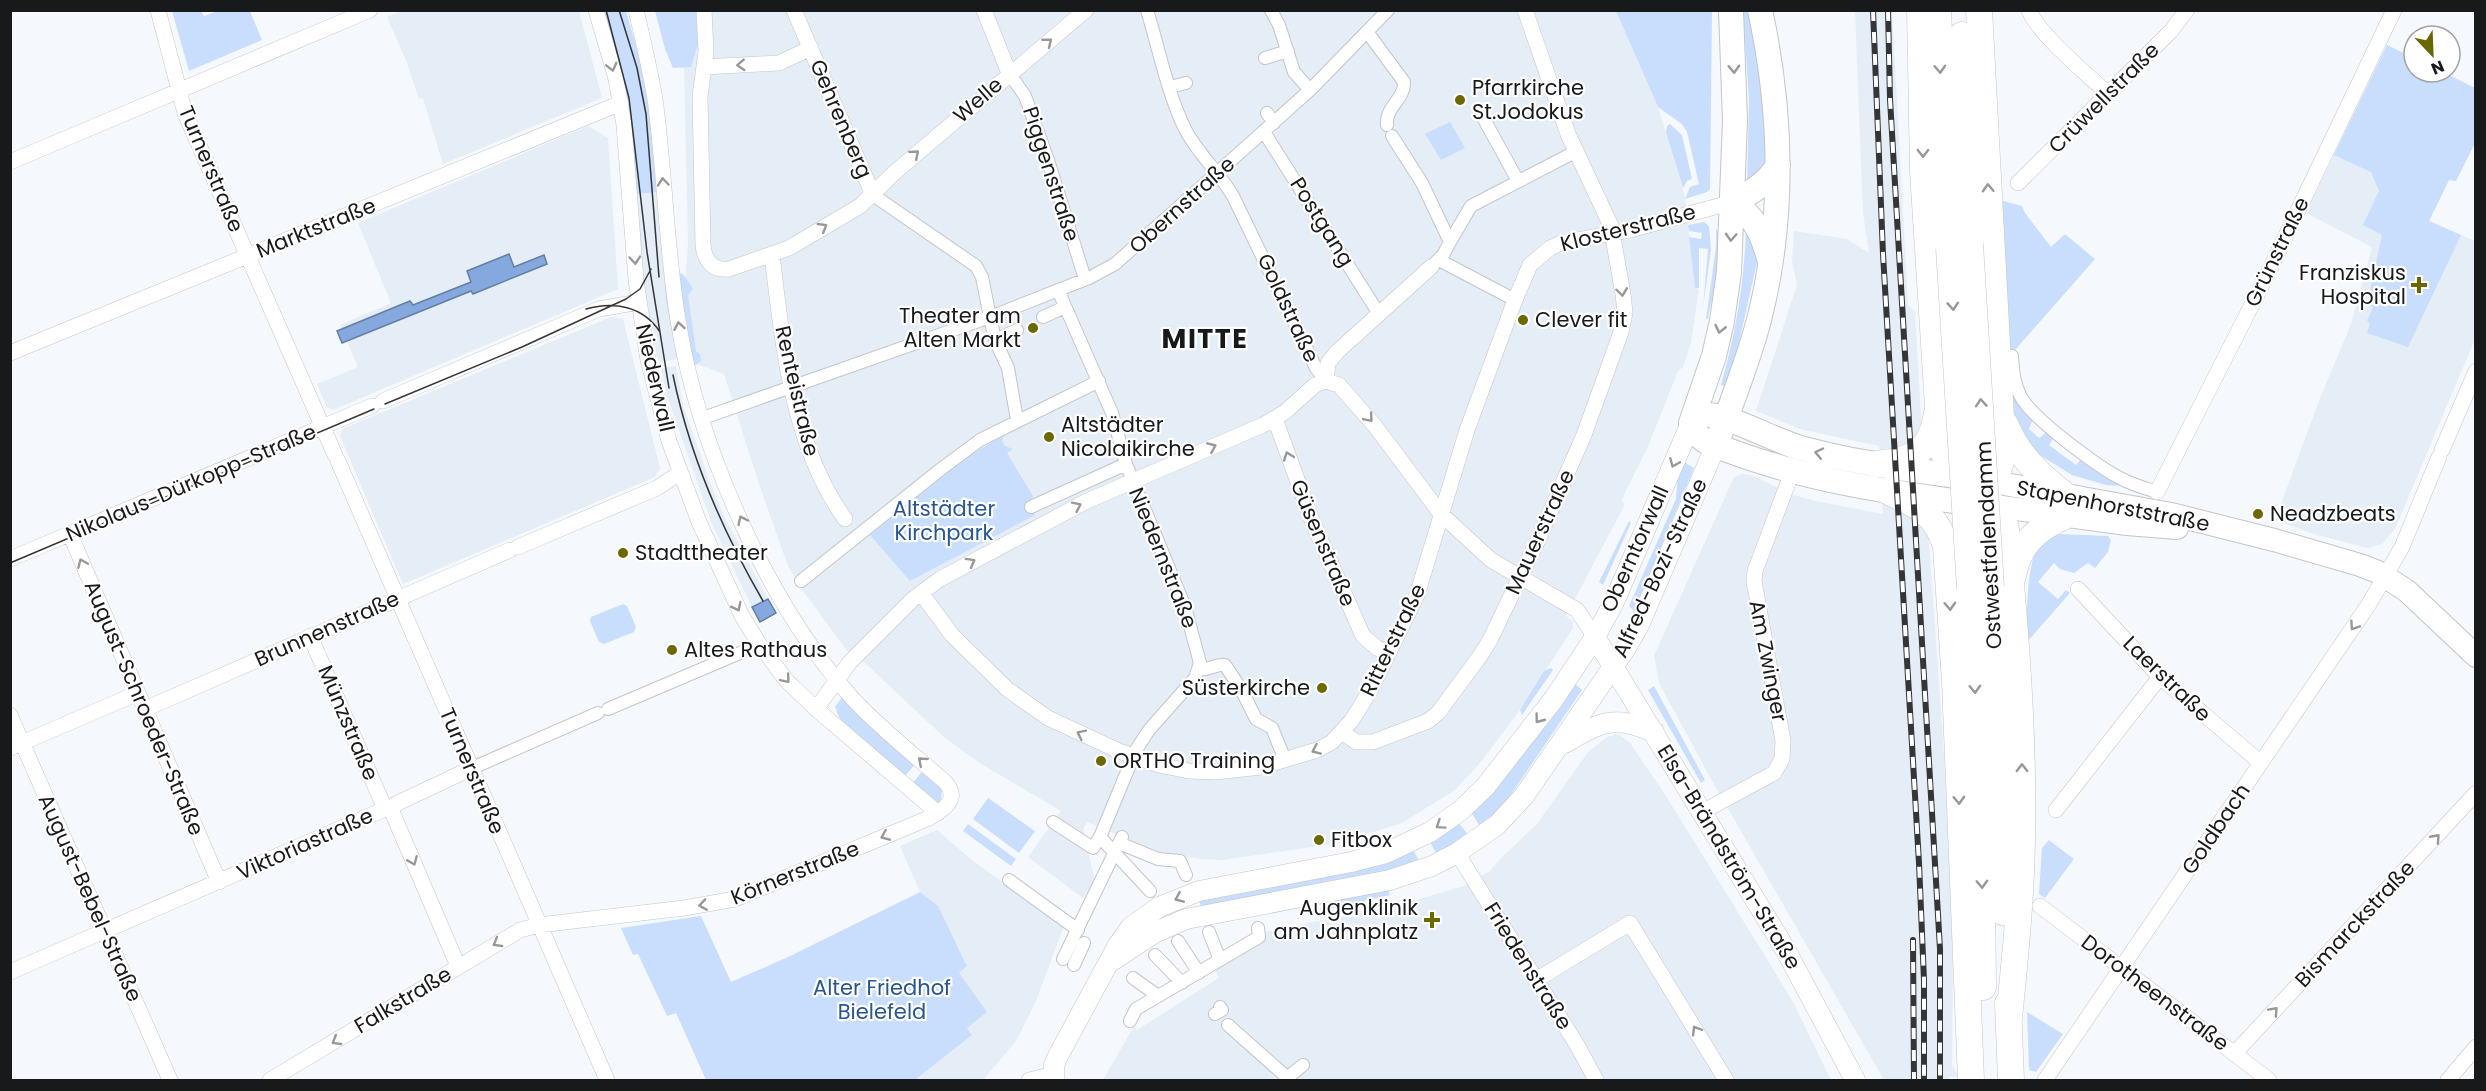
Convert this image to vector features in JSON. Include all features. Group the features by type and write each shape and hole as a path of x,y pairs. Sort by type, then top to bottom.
{"highway":[{"path":"1920,10 1923,171 1959,246 2001,415 2016,448 2065,506 2051,522 2030,537 2018,556 1991,587"},
{"name":"Ostwestfalendamm","path":"1938,10 1991,587 2011,1076"},
{"name":"Ostwestfalendamm","path":"1959,246 1970,19"},
{"path":"1876,464 1909,459 1924,447 1936,425 1959,246"},
{"path":"1938,406 1944,454 2004,520 1991,587"},
{"path":"1942,533 1950,516 1995,476 2002,462 2001,415"},
{"path":"1887,491 1927,512 1942,533 1947,557 1978,1077"},
{"name":"Ostwestfalendamm","path":"1978,1077 1991,587"}],"main road":[{"name":"Oberntorwall","path":"1691,423 1706,384 1722,321 1729,272 1735,94 1731,10"},
{"name":"Alfred-Bozi-Straße","path":"1716,445 1756,330 1776,222 1778,165 1776,108 1760,10"},
{"path":"1770,264 1758,227 1746,211 1733,202 1763,185 1778,165"},
{"path":"1691,423 1706,415 1725,419"},
{"name":"Stapenhorststraße","path":"1725,419 1785,444 1876,464 1976,491 2065,506 2158,526 2221,527 2353,562 2385,576 2423,604 2475,656"},
{"name":"Stapenhorststraße","path":"1691,423 1698,436 1716,445 1792,472 1826,481 1887,491 1976,491"}],"street":[{"name":"Turnerstraße","path":"158,10 178,91 470,769 607,1080"},
{"path":"10,162 370,10"},
{"name":"Niederwall","path":"596,10 621,103 639,302 652,380 680,473 699,522 742,616 786,680 816,709 943,809 952,800 949,785 868,714 837,679 799,628 759,556 722,474 703,418 679,328 654,98 636,10"},
{"path":"704,10 706,52 704,67"},
{"name":"Gehrenberg","path":"794,10 873,195 976,266 982,277 990,317"},
{"path":"984,10 1009,73"},
{"name":"Welle","path":"704,67 700,96 703,244 704,254 711,264 722,270 789,248 860,206 894,173 1009,73 1086,10"},
{"name":"Goldstraße","path":"1147,10 1184,127 1208,165 1233,196 1316,368 1326,381 1339,386 1358,406 1440,514 1491,560 1577,610 1595,637"},
{"path":"1271,10 1279,25 1294,72 1310,90"},
{"name":"Obernstraße","path":"703,418 990,317 1024,310 1058,290 1103,271 1124,257 1264,132 1271,118 1310,90 1388,10"},
{"name":"Mauerstraße","path":"1342,732 1356,742 1373,742 1433,718 1490,640 1584,435 1621,332 1624,304 1609,219 1575,152 1525,10"},
{"path":"2029,10 2032,18 2044,32 2107,93"},
{"name":"Crüwellstraße","path":"2018,183 2179,23 2187,10"},
{"name":"Grünstraße","path":"2157,492 2270,269 2394,10"},
{"path":"1368,33 1404,82 1404,90 1386,116 1389,131 1422,183 1450,242"},
{"name":"Gehrenberg","path":"704,67 779,63 810,48"},
{"path":"1265,58 1288,51"},
{"name":"Piggenstraße","path":"1009,73 1025,96 1048,160 1085,279"},
{"path":"1170,87 1186,83"},
{"name":"Marktstraße","path":"10,353 621,103"},
{"path":"1485,121 1518,181"},
{"name":"Postgang","path":"1264,132 1379,314"},
{"path":"816,709 837,679 921,593 939,579 1040,525 1132,480 1275,419 1315,385 1326,381 1330,360 1435,263 1471,206 1575,152"},
{"name":"Klosterstraße","path":"1515,300 1530,266 1550,248 1561,243 1613,234 1733,202"},
{"name":"Renteistraße","path":"772,255 784,354 813,461 825,488 855,531"},
{"path":"1435,263 1515,300"},
{"name":"Niedernstraße","path":"1058,290 1071,330 1099,381 1107,415 1185,607 1195,639 1200,669"},
{"name":"Ritterstraße","path":"1133,757 1189,771 1233,771 1272,765 1308,754 1324,747 1342,732 1358,710 1417,596 1467,430 1515,300"},
{"name":"Nikolaus-Dürkopp-Straße","path":"13,557 599,309 639,302"},
{"path":"1043,317 1065,307"},
{"path":"990,317 995,340 1008,368 1017,420"},
{"path":"995,340 1017,330"},
{"name":"Stapenhorststraße","path":"2012,356 2013,374 2022,398 2043,423 2113,474 2136,486 2157,492"},
{"name":"Goldbach","path":"2045,1080 2385,576 2402,547 2475,371"},
{"path":"801,581 855,531 1017,420 1099,381"},
{"name":"Güsenstraße","path":"1275,419 1313,523 1364,636 1370,643 1389,653"},
{"name":"Oberntorwall","path":"1054,1077 1058,1056 1111,962 1118,945 1131,927 1159,907 1193,892 1386,853 1418,839 1468,804 1494,777 1553,700 1595,637 1614,602 1691,423"},
{"name":"Alfred-Bozi-Straße","path":"1111,962 1169,925 1390,880 1432,866 1457,853 1497,825 1524,796 1614,668 1639,625 1716,445"},
{"path":"1031,507 1126,464"},
{"name":"Am Zwinger","path":"1702,812 1774,773 1782,759 1783,741 1754,581 1755,571 1792,472"},
{"name":"Brunnenstraße","path":"145,709 657,488 680,473"},
{"name":"August-Schroeder-Straße","path":"70,534 219,882"},
{"name":"Laerstraße","path":"2078,589 2160,677 2260,763"},
{"path":"921,593 952,635 1000,683 1048,718 1133,757"},
{"name":"Münzstraße","path":"310,636 458,966"},
{"name":"Elsa-Brändström-Straße","path":"1595,637 1784,947 1855,1080"},
{"name":"Viktoriastraße","path":"10,972 388,808 470,769 754,647"},
{"path":"1053,822 1093,848 1102,833 1133,757 1149,730 1195,678 1200,669 1207,670 1225,665 1241,689 1256,719 1272,728 1283,755"},
{"path":"2056,810 2160,677"},
{"path":"16,746 138,693"},
{"name":"August-Bebel-Straße","path":"10,715 16,746 170,1080"},
{"path":"1558,748 1580,734 1611,721 1627,722 1654,732"},
{"name":"Bismarckstraße","path":"2234,1054 2475,793"},
{"name":"Körnerstraße","path":"539,925 639,914 735,899 943,809"},
{"path":"1102,833 1119,844 1158,859 1180,861 1186,875"},
{"path":"1119,844 1150,891"},
{"path":"1069,962 1082,939 1119,844"},
{"name":"Friedenstraße","path":"1457,853 1596,1080"},
{"path":"1009,880 1082,939"},
{"name":"Dorotheenstraße","path":"2040,906 2269,1080"},
{"path":"1536,980 1630,924 1726,1080"},
{"name":"Falkstraße","path":"270,1080 520,930 539,925"},
{"path":"1130,1021 1136,1009 1259,937 1258,928"},
{"path":"1211,938 1220,960"},
{"path":"1179,941 1199,973"},
{"path":"1155,955 1182,982"},
{"path":"1137,984 1158,996"},
{"path":"1227,1025 1288,1079 1303,1065"},
{"path":"2448,1080 2475,1047"},
{"path":"1029,1080 1054,1077"}],"shaded area":[{"path":"682,10 697,27 696,10 1616,11 1658,107 1685,197 1695,288 1699,289 1691,342 1683,367 1678,371 1647,449 1621,501 1625,504 1566,616 1573,621 1573,628 1520,710 1480,763 1455,790 1402,823 1339,843 1222,860 1161,853 1087,822 1083,830 1095,882 1083,898 1028,857 1061,811 978,762 944,737 865,663 848,652 800,587 788,566 724,374 697,364 685,284 688,243 684,67 691,67"},
{"path":"402,11 579,11 602,98 443,164 423,98 419,99 407,63 387,17"},
{"path":"1855,11 1892,11 1908,305 1915,312 1944,755 1953,949 1952,1064 1957,1074 1957,1077 1949,1077 1949,1080 1884,1080 1711,779 1659,683 1654,656 1734,477 1742,474 1752,475 1790,494 1883,514 1879,446 1800,429 1756,411 1797,285 1792,261 1794,231 1847,239 1869,253 1863,213"},
{"name":"Franziskus Hospital","path":"2387,45 2402,52 2402,84 2462,84 2462,82 2475,88 2475,143 2456,181 2449,180 2429,221 2475,241 2475,339 2395,529 2382,544 2367,548 2314,534 2275,520 2319,401 2351,324 2372,247 2306,213"},
{"path":"588,126 608,138 618,289 333,410 327,407 317,384 358,367 340,325 391,303 358,223"},
{"path":"657,191 666,301 677,359 659,362 651,341 641,292 642,243 636,194"},
{"path":"611,317 623,319 660,468 655,477 403,584 340,436 342,429"},
{"path":"676,366 683,405 711,485 725,518 768,599 752,607 712,524 667,396 661,369"},
{"path":"1618,734 1630,743 1664,793 1770,964 1794,1004 1831,1080 1103,1080 1134,1026 1137,1030 1219,978 1214,968 1259,933 1399,905 1464,886 1490,871 1537,824 1588,752 1607,737"},
{"path":"937,830 973,861 1064,926 1035,1003 1016,1041 983,1080 915,1080 972,1035 967,1028 959,973 967,965 938,907 920,892 900,846"}],"green space":[{"path":"172,11 201,11 204,16 218,11 250,11 262,40 189,71"},
{"path":"600,11 626,11 649,90 679,358 677,359 666,301 657,192 636,194 642,243 641,262"},
{"path":"655,11 696,11 698,44 691,67 673,68 665,49"},
{"path":"1616,11 1712,11 1710,189 1707,192 1685,199 1690,187 1699,184 1687,132 1682,124 1658,107"},
{"path":"1743,11 1753,11 1764,79 1767,163 1747,185 1749,99"},
{"path":"2387,45 2402,52 2402,84 2462,84 2462,82 2475,88 2475,143 2456,181 2449,180 2429,221 2461,235 2408,347 2367,333 2370,323 2367,321 2373,307 2367,304 2382,235 2363,225 2379,191 2371,172 2334,155"},
{"path":"1450,122 1465,148 1441,160 1425,134"},
{"path":"1670,124 1682,135 1692,179 1687,181 1683,188 1666,133 1667,126"},
{"path":"2000,200 2022,206 2051,247 2065,234 2095,259 2015,350 2008,351"},
{"path":"1704,222 1709,226 1711,249 1703,308 1708,249 1699,248 1699,288 1695,288 1689,237 1701,239 1702,233 1689,231 1688,225"},
{"path":"1746,224 1758,240 1757,262 1729,387 1721,385 1739,305"},
{"path":"1716,229 1719,236 1720,259 1708,319 1706,319 1716,247"},
{"path":"678,272 684,275 693,289 688,295 696,351 700,354 701,361 693,367"},
{"path":"2009,376 2033,419 2029,429 2039,438 2047,432 2054,437 2049,445 2076,465 2082,458 2124,484 2123,486 2106,485 2072,475 2035,452 2014,428"},
{"name":"Altstädter Kirchpark","path":"1004,435 1002,441 1005,446 1013,449 1007,453 1033,496 1031,507 1035,515 910,581 870,535 967,457"},
{"path":"1679,459 1694,468 1634,611 1629,606 1676,499"},
{"path":"1629,521 1631,523 1603,585 1599,582"},
{"path":"2060,534 2108,536 2111,540 2108,552 2095,568 2088,563 2074,573 2060,569 2054,563 2038,582 2058,599 2066,590 2070,593 2026,643 2028,594 2033,558 2042,544"},
{"path":"623,604 627,606 636,627 634,632 604,644 599,642 590,621 591,617"},
{"path":"1551,668 1553,670 1522,715 1520,710 1544,671"},
{"path":"1573,682 1582,690 1504,805 1481,828 1471,812 1505,778"},
{"path":"1654,686 1705,780 1701,783 1648,690"},
{"path":"842,697 917,762 904,777 840,719 835,707"},
{"path":"925,768 942,790 941,802 936,803 912,784"},
{"path":"988,798 1035,831 1019,853 973,819"},
{"path":"1458,822 1469,836 1437,855 1429,840"},
{"path":"968,824 1016,859 1011,866 963,831"},
{"path":"2049,840 2074,859 2045,898 2039,894 2042,848"},
{"path":"1413,850 1420,862 1397,871 1202,909 1198,898"},
{"path":"1388,888 1390,895 1329,909 1328,900"},
{"name":"Alter Friedhof Bielefeld","path":"920,892 938,906 967,966 959,973 987,1012 967,1028 972,1035 915,1080 706,1080 676,1013 667,1016 638,954 633,955 621,928 701,916 731,982 786,958"},
{"path":"2027,1012 2063,1034 2036,1072 2029,1070"}],"water":[{"path":"509,254 514,267 544,255 547,264 473,294 471,291 342,343 337,331 410,301 413,305 471,282 467,271"},
{"path":"768,599 776,613 760,622 752,607"}],"tram line":[{"path":"606,10 629,98 647,252 669,388"},
{"path":"619,10 637,68 646,114 659,277"},
{"path":"385,404 522,347 626,299 640,289 651,269"},
{"path":"586,309 607,306 627,308 645,316 660,332"},
{"path":"673,375 688,434 709,491 734,548 763,601"},
{"path":"10,563 374,409"}],"railway":[{"path":"1873,10 1883,254 1919,863 1924,980 1924,1080"},
{"path":"1888,10 1890,99 1940,949 1940,1080"},
{"path":"1913,940 1914,1080"}],"place":[{"name":"Pfarrkirche St.Jodokus","path":"1460,100"},
{"name":"Franziskus Hospital","path":"2419,285"},
{"name":"Clever fit","path":"1523,320"},
{"name":"Theater am Alten Markt","path":"1033,328"},
{"name":"Altstädter Nicolaikirche","path":"1049,437"},
{"name":"Neadzbeats","path":"2258,514"},
{"name":"Stadttheater","path":"623,553"},
{"name":"Altes Rathaus","path":"672,650"},
{"name":"Süsterkirche","path":"1322,688"},
{"name":"ORTHO Training","path":"1101,761"},
{"name":"Fitbox","path":"1319,840"},
{"name":"Augenklinik am Jahnplatz","path":"1432,920"}],"district":[{"name":"MITTE","path":"1205,339"}]}
